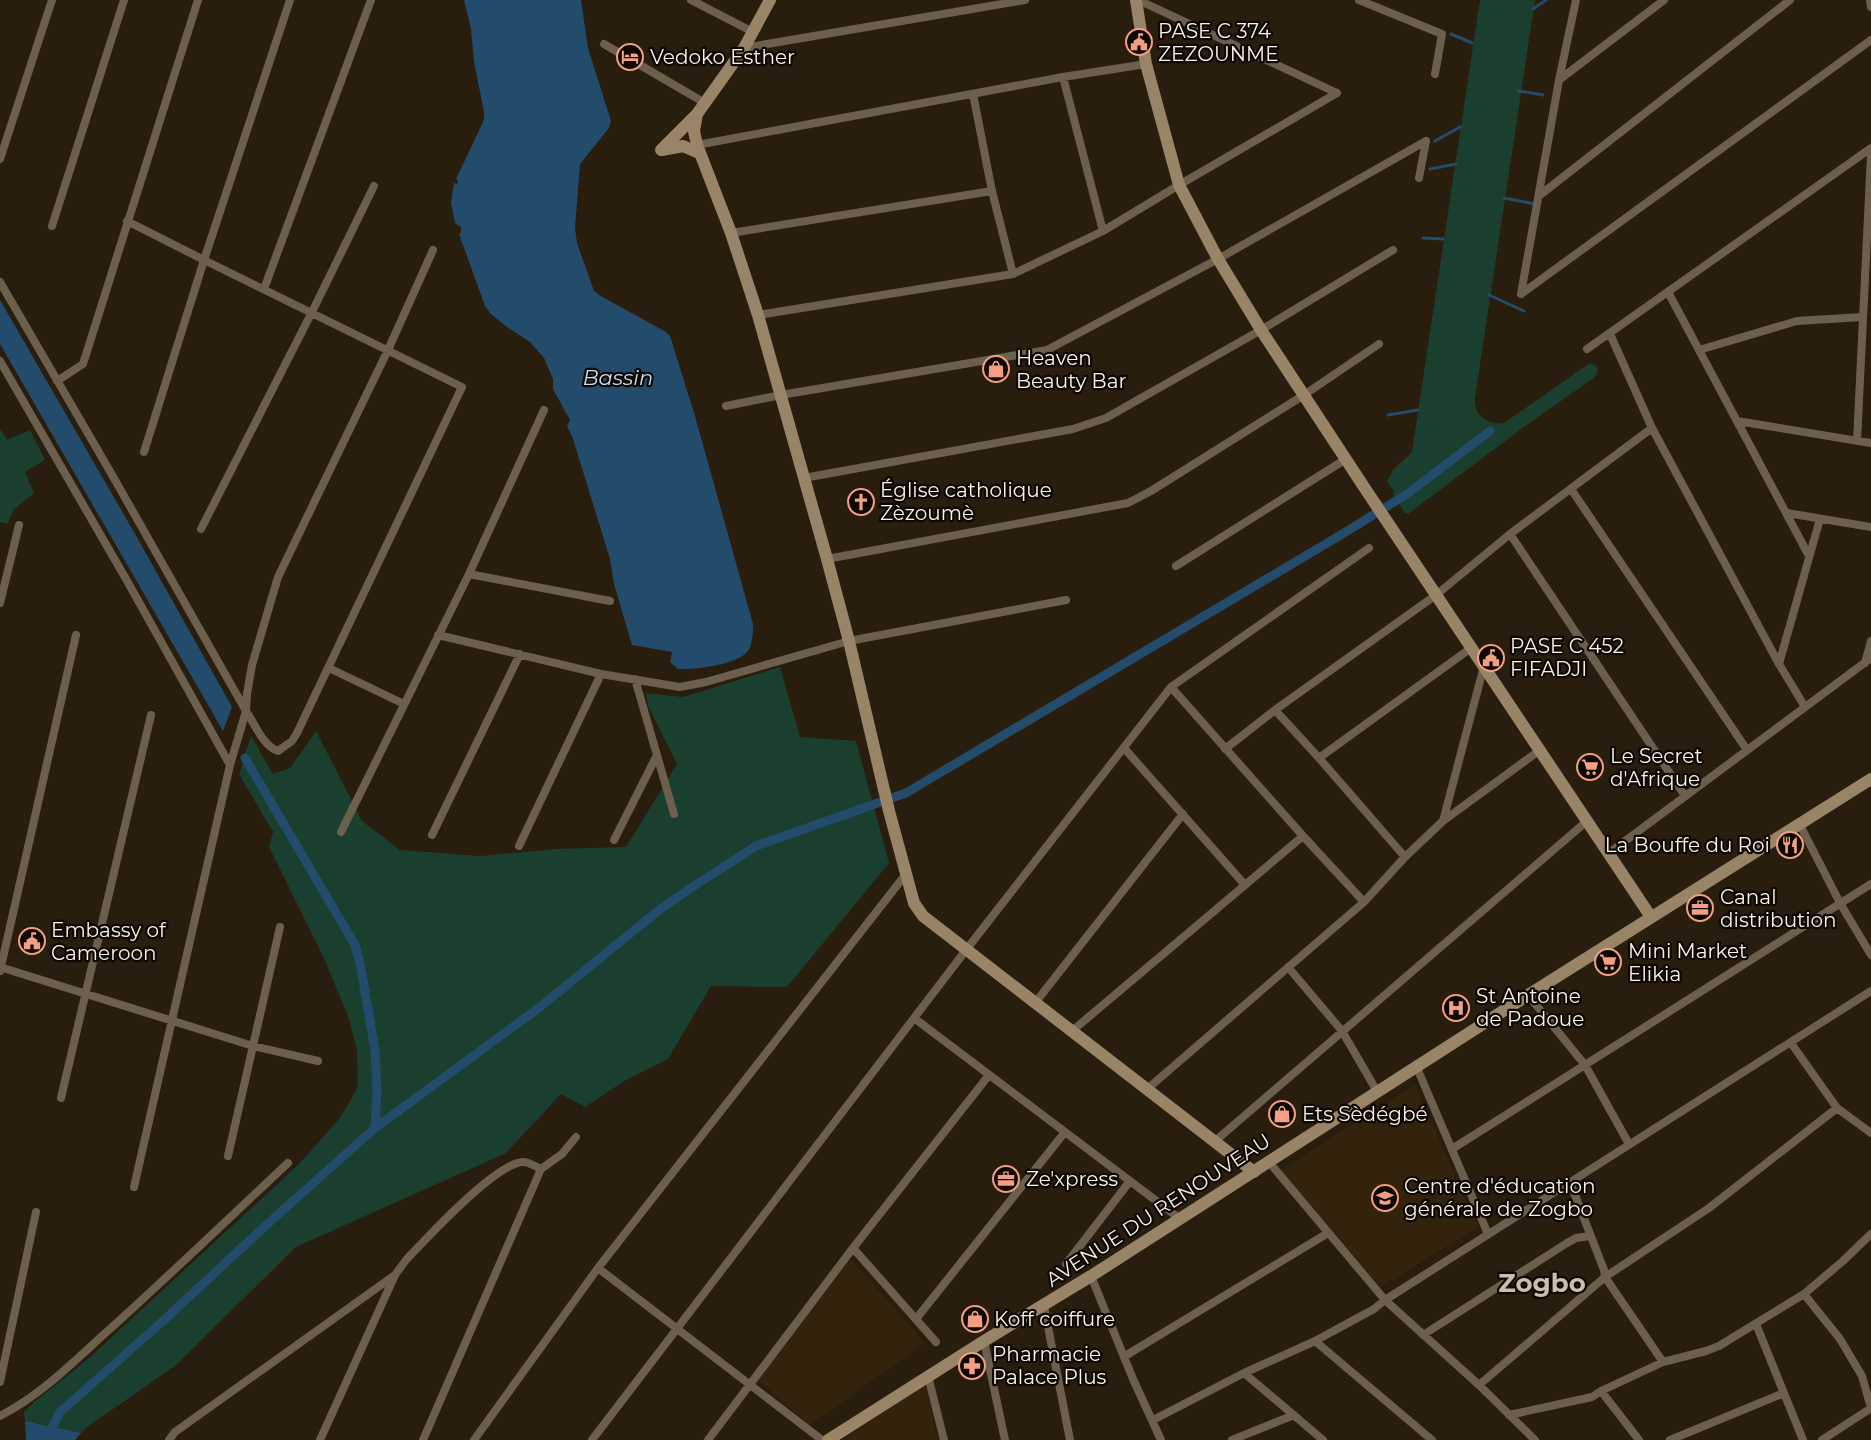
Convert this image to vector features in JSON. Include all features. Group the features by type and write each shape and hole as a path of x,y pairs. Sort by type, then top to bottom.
{"street":[{"path":"0,159 52,0"},
{"path":"52,226 124,0"},
{"path":"57,381 83,364 198,0"},
{"path":"144,453 204,260 290,0"},
{"path":"264,289 371,0"},
{"path":"691,0 753,32"},
{"path":"770,0 744,48 705,103 661,150 683,146 698,149 973,94 1146,64"},
{"path":"744,48 1025,0"},
{"path":"1137,0 1146,64 1179,184 1218,259 1261,330 1366,490 1651,917"},
{"path":"758,315 1013,274 1103,231 1179,184 1337,93 1137,0"},
{"path":"1359,0 1442,34 1435,74"},
{"path":"1576,0 1559,80 1521,294 1871,40"},
{"path":"1559,80 1664,0"},
{"path":"1540,195 1790,0"},
{"path":"1870,0 1871,7"},
{"path":"604,44 705,103"},
{"path":"1063,77 1103,231"},
{"path":"973,94 992,191 1013,274"},
{"path":"697,114 694,131 698,149 731,233 781,395 849,641 889,811 914,903 923,916 1254,1172"},
{"path":"726,406 1047,350 1218,259 1426,141 1419,178"},
{"path":"1587,349 1871,148"},
{"path":"1857,441 1871,155"},
{"path":"201,529 374,186"},
{"path":"731,233 992,191"},
{"path":"0,282 246,711 271,748 278,751 285,748 297,733 329,668 462,387 128,221"},
{"path":"134,1187 230,765 246,711 252,665 278,577 388,350 433,250"},
{"path":"804,478 1073,429 1106,418 1261,330 1393,250"},
{"path":"1668,292 1809,556"},
{"path":"1699,350 1797,321 1862,317"},
{"path":"1610,334 1652,428 1779,664 1805,707"},
{"path":"827,559 1128,503 1152,491 1304,395 1379,344"},
{"path":"0,361 230,765"},
{"path":"341,832 469,574 544,410"},
{"path":"1737,421 1871,443"},
{"path":"1225,749 1275,710 1436,595 1510,534 1652,428"},
{"path":"1176,566 1346,459"},
{"path":"1571,489 1747,750"},
{"path":"1786,513 1871,527"},
{"path":"1779,664 1820,519"},
{"path":"0,603 19,525"},
{"path":"1510,534 1685,796"},
{"path":"592,1440 966,950 1171,687 1370,548"},
{"path":"469,574 610,601"},
{"path":"438,635 601,674 680,687 706,682 849,641 1066,600"},
{"path":"76,636 0,968 253,1046 318,1060"},
{"path":"1609,853 1868,661 1871,641"},
{"path":"1319,758 1471,648"},
{"path":"432,835 520,654"},
{"path":"1443,820 1484,666"},
{"path":"329,668 404,704"},
{"path":"519,846 601,674"},
{"path":"635,679 674,814"},
{"path":"1171,687 1364,902"},
{"path":"1275,710 1405,857"},
{"path":"61,1098 151,715"},
{"path":"1124,747 1245,885"},
{"path":"1146,1090 1364,902 1443,820 1540,750"},
{"path":"614,840 657,755"},
{"name":"AVENUE DU RENOUVEAU","path":"828,1440 984,1341 1044,1306 1417,1068 1528,994 1871,779"},
{"path":"1035,1003 1183,814"},
{"path":"1214,1142 1587,821"},
{"path":"1800,825 1840,903 1871,955"},
{"path":"1072,1031 1303,836"},
{"path":"474,1440 598,1268 906,874"},
{"path":"1452,1149 1871,884"},
{"path":"228,1156 280,927"},
{"path":"1288,967 1342,1031 1378,1093"},
{"path":"1153,1420 1244,1373 1315,1341 1374,1309 1871,991"},
{"path":"1528,994 1585,1065 1629,1144"},
{"path":"914,1018 1179,1218"},
{"path":"1791,1043 1837,1108 1871,1133"},
{"path":"1417,1068 1488,1234"},
{"path":"708,1440 989,1075"},
{"path":"1479,1385 1605,1277 1709,1208 1837,1108"},
{"path":"916,1319 1065,1132"},
{"path":"423,1440 541,1169 562,1154 576,1137"},
{"path":"320,1440 396,1275 406,1260 486,1182 510,1165 525,1161 541,1169"},
{"path":"1269,1162 1385,1300 1479,1385 1535,1440"},
{"path":"0,1416 20,1405 58,1377 288,1163"},
{"path":"1066,1264 1130,1181"},
{"path":"1570,1182 1605,1277 1663,1362"},
{"path":"0,1382 36,1212"},
{"path":"1125,1356 1328,1233"},
{"path":"1509,1414 1592,1397 1663,1362 1706,1352 1719,1346 1804,1294 1843,1262 1871,1233"},
{"path":"1423,1335 1567,1243 1576,1238 1590,1236"},
{"path":"854,1248 936,1342"},
{"path":"598,1268 822,1440"},
{"path":"169,1440 175,1432 396,1275"},
{"path":"1091,1276 1133,1379 1161,1440"},
{"path":"1804,1294 1839,1339 1862,1376 1871,1408 1822,1440"},
{"path":"1044,1306 1070,1440"},
{"path":"1756,1324 1803,1440"},
{"path":"984,1341 1005,1440"},
{"path":"1315,1341 1432,1440"},
{"path":"1244,1373 1323,1440"},
{"path":"928,1376 944,1440"},
{"path":"1601,1391 1639,1440"},
{"path":"1670,1440 1784,1393"},
{"path":"1232,1440 1294,1415"}],"shaded area":[{"name":"Centre d'éducation générale de Zogbo","path":"1415,1085 1478,1227 1381,1287 1280,1170"},
{"path":"851,1259 925,1343 810,1425 757,1379"},
{"path":"925,1385 938,1440 842,1440"}],"green space":[{"path":"1480,0 1535,0 1475,404 1479,414 1487,421 1504,423 1590,363 1598,370 1595,377 1408,514 1393,495 1394,491 1387,481 1393,470 1412,452"},
{"path":"0,428 7,440 30,430 45,460 25,472 34,493 14,509 7,524 0,522"},
{"path":"780,667 800,737 856,741 889,863 787,987 711,986 668,1059 626,1080 585,1107 561,1094 506,1153 296,1247 175,1366 81,1433 25,1421 24,1412 34,1402 88,1359 298,1165 340,1118 358,1087 357,1050 348,1016 323,956 269,847 273,832 239,774 251,736 273,774 290,768 316,731 362,821 400,850 480,856 556,849 626,847 677,764 648,706 646,693 683,697"}],"water":[{"name":"Bassin","path":"464,0 581,0 588,48 611,121 609,128 580,164 575,228 577,243 594,291 670,336 695,416 753,624 749,649 734,660 694,669 678,669 670,662 672,652 632,645 614,584 610,559 567,426 570,420 553,389 553,379 544,358 530,342 507,327 485,306 459,234 461,227 455,223 451,203 454,183 457,184 456,179 484,120 471,29"},
{"path":"0,300 232,707 223,731 0,344"},
{"path":"25,1421 81,1433 75,1440 26,1440"}],"waterway":[{"path":"1533,9 1546,0"},
{"path":"1451,34 1472,43"},
{"path":"1519,91 1543,95"},
{"path":"1435,141 1460,127"},
{"path":"1430,169 1456,164"},
{"path":"1504,198 1535,204"},
{"path":"1423,238 1443,239"},
{"path":"1489,295 1524,311"},
{"path":"1388,415 1418,410"},
{"path":"48,1440 60,1412 375,1128 540,1007 659,910 756,846 906,793 1349,530 1407,494 1490,431"},
{"path":"245,758 355,945 375,1051 377,1091 375,1128"}],"place":[{"name":"PASE C 374 ZEZOUNME","path":"1139,42"},
{"name":"Vedoko Esther","path":"630,57"},
{"name":"Heaven Beauty Bar","path":"996,369"},
{"name":"Église catholique Zèzoumè","path":"861,502"},
{"name":"PASE C 452 FIFADJI","path":"1491,658"},
{"name":"Le Secret d'Afrique","path":"1590,767"},
{"name":"La Bouffe du Roi","path":"1790,845"},
{"name":"Canal distribution","path":"1700,908"},
{"name":"Embassy of Cameroon","path":"32,941"},
{"name":"Mini Market Elikia","path":"1608,962"},
{"name":"St Antoine de Padoue","path":"1456,1008"},
{"name":"Ets Sèdégbé","path":"1282,1114"},
{"name":"Ze'xpress","path":"1006,1179"},
{"name":"Centre d'éducation générale de Zogbo","path":"1385,1198"},
{"name":"Koff coiffure","path":"975,1319"},
{"name":"Pharmacie Palace Plus","path":"972,1366"}],"district":[{"name":"Zogbo","path":"1542,1283"}]}
